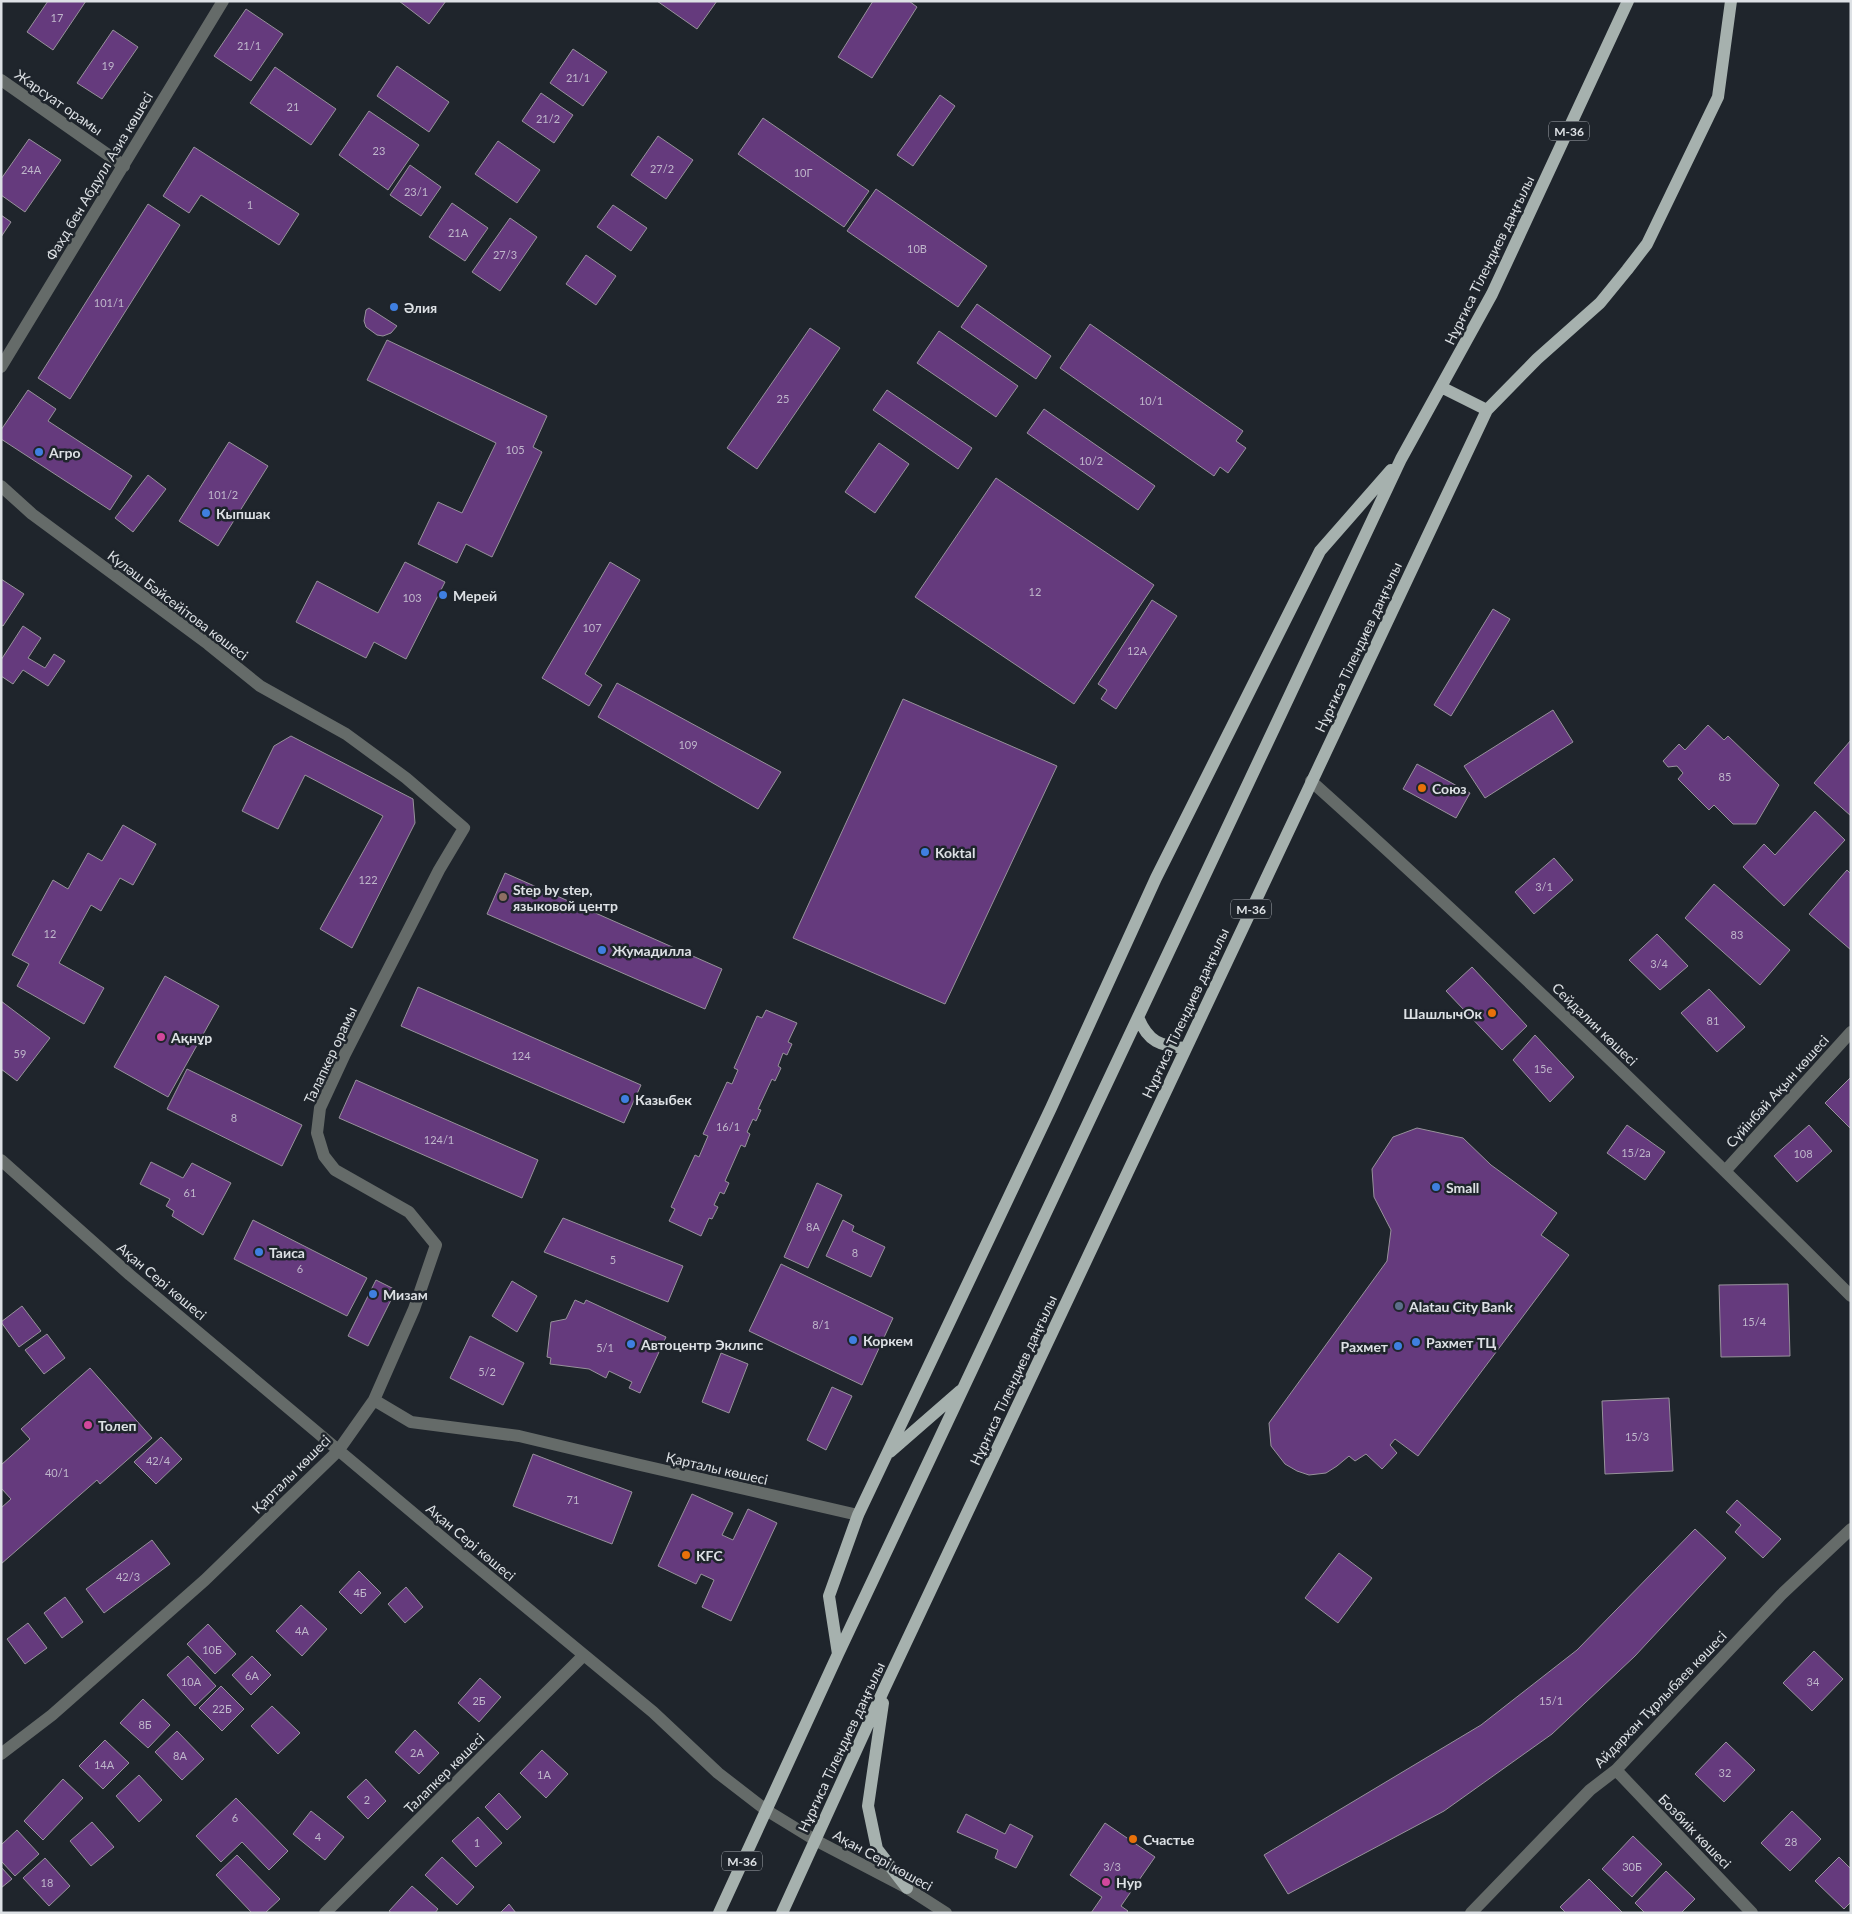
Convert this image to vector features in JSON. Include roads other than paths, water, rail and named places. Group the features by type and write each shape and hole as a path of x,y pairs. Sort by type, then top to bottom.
{"main road":[{"name":"Нұрғиса Тілендиев даңғылы","path":"718,1913 838,1654 1401,459 1492,294 1628,1"},
{"name":"Нұрғиса Тілендиев даңғылы","path":"782,1913 885,1687 1487,410 1537,359 1600,303 1648,244 1718,97 1731,1"},
{"path":"1441,387 1487,410"},
{"path":"838,1654 829,1596 858,1515 1047,1117 1156,878 1320,551 1401,459"},
{"path":"1138,1017 1144,1031 1154,1041 1167,1046 1186,1048"},
{"path":"886,1456 964,1387"},
{"path":"885,1687 868,1806 876,1849 907,1888"}],"street":[{"name":"Фахд бен Абдулл Азиз көшесі","path":"1,367 223,1"},
{"name":"Жарсуат орамы","path":"1,80 124,166"},
{"name":"Күләш Бәйсейітова көшесі","path":"1,486 32,514 208,644 260,686 346,734"},
{"name":"Талапкер орамы","path":"346,734 406,778 464,828 440,870 345,1054 320,1108 317,1133 324,1156 335,1170 409,1212 436,1245 414,1309 374,1400"},
{"name":"Сейдалин көшесі","path":"1311,780 1441,898 1726,1170 1851,1296"},
{"name":"Сүйінбай Ақын көшесі","path":"1726,1170 1851,1032"},
{"name":"Ақан Сері көшесі","path":"1,1160 130,1275 338,1451 653,1712 718,1773 766,1810 815,1840 907,1888 946,1913"},
{"name":"Қарталы көшесі","path":"1,1754 52,1715 205,1580 338,1451 374,1400 411,1422 519,1436 858,1515"},
{"name":"Айдархан Тұрлыбаев көшесі","path":"1471,1913 1590,1790 1616,1770 1781,1595 1851,1529"},
{"name":"Талапкер көшесі","path":"324,1913 584,1655"},
{"name":"Бозбиік көшесі","path":"1616,1770 1752,1913"}],"place":[{"name":"Әлия","path":"394,307"},
{"name":"Агро","path":"39,452"},
{"name":"Кыпшак","path":"206,513"},
{"name":"Мерей","path":"443,595"},
{"name":"Союз","path":"1422,788"},
{"name":"Koktal","path":"925,852"},
{"name":"Step by step, языковой центр","path":"503,897"},
{"name":"Жумадилла","path":"602,950"},
{"name":"ШашлычОк","path":"1492,1013"},
{"name":"Ақнұр","path":"161,1037"},
{"name":"Казыбек","path":"625,1099"},
{"name":"Small","path":"1436,1187"},
{"name":"Таиса","path":"259,1252"},
{"name":"Мизам","path":"373,1294"},
{"name":"Alatau City Bank","path":"1399,1306"},
{"name":"Коркем","path":"853,1340"},
{"name":"Рахмет ТЦ","path":"1416,1342"},
{"name":"Автоцентр Эклипс","path":"631,1344"},
{"name":"Рахмет","path":"1398,1346"},
{"name":"Толеп","path":"88,1425"},
{"name":"KFC","path":"686,1555"},
{"name":"Счастье","path":"1133,1839"},
{"name":"Нур","path":"1106,1882"}]}
